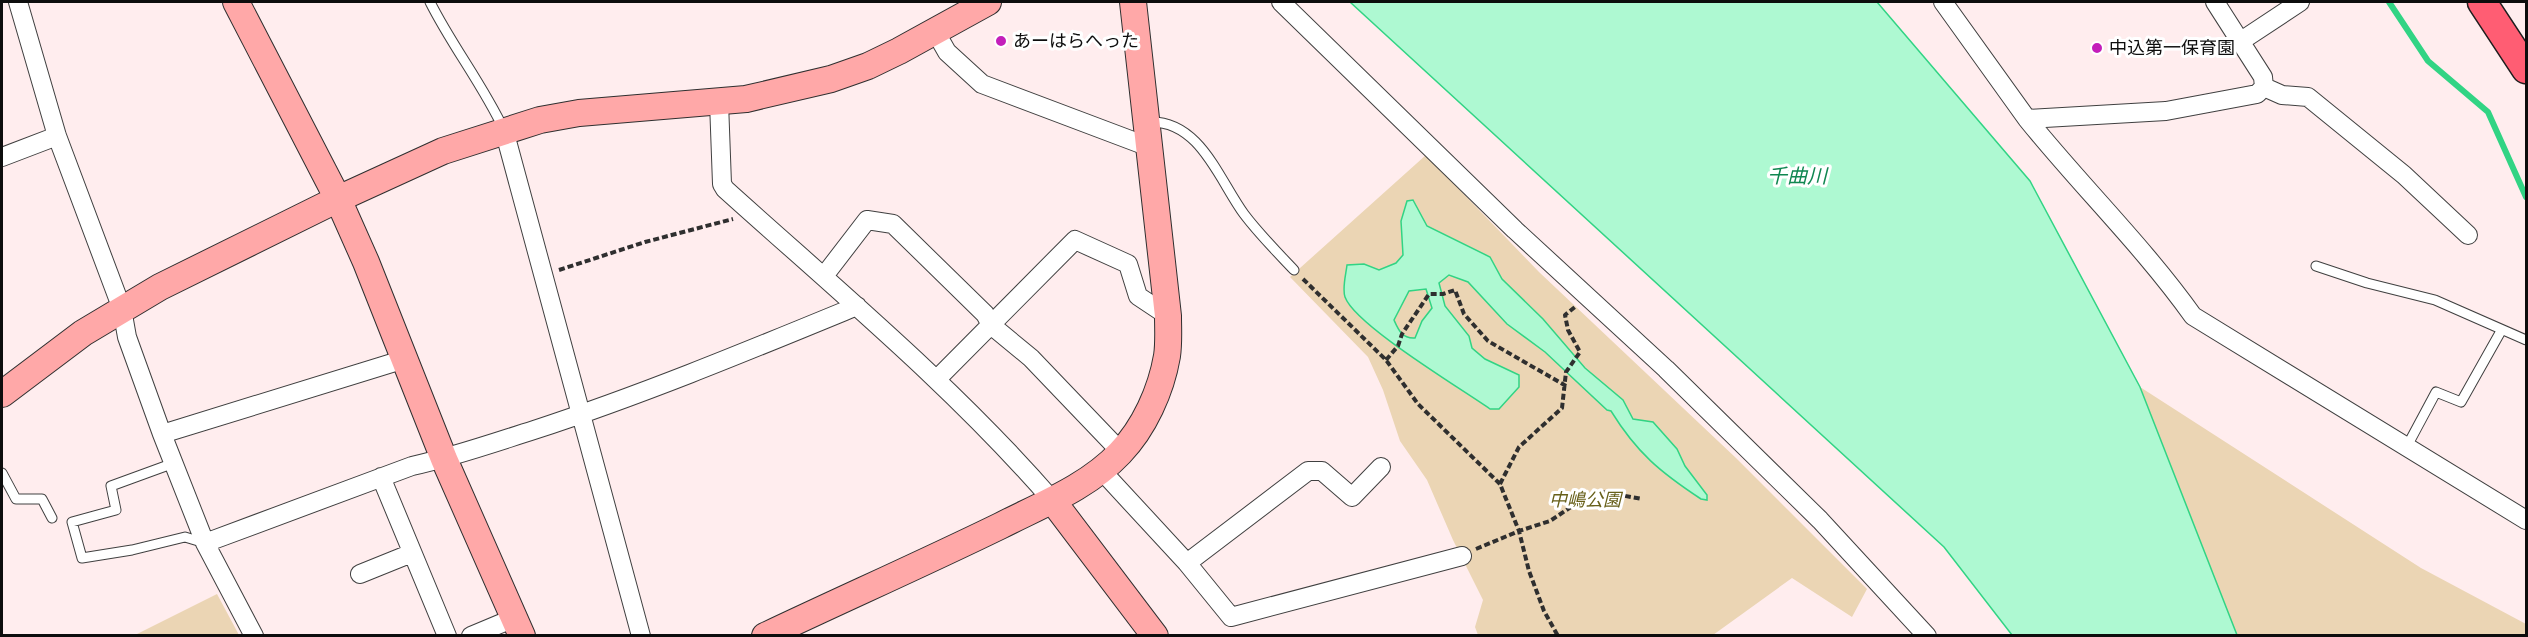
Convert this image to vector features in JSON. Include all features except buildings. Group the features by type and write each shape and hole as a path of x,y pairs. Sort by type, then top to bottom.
{"main road":[{"path":"2482,2 2526,69"}],"street":[{"path":"18,2 57,136 122,309 127,337 162,434 205,543 254,636"},
{"path":"236,2 338,199 444,459 518,627 471,636"},
{"path":"2,394 83,333 160,287 338,199 443,151 504,129 540,120 579,113 719,102 769,94 831,79 868,66 988,2"},
{"path":"765,636 1052,500 1102,471 1121,452 1150,408 1167,356 1168,315 1133,2"},
{"path":"1281,2 1515,230 1589,296 1820,520 1927,636"},
{"path":"2215,2 2263,77 2264,87"},
{"path":"2241,41 2300,2"},
{"path":"1951,4 2027,119 2053,152 2157,268 2193,316 2406,448 2526,518"},
{"path":"935,31 947,52 982,84 1149,147"},
{"path":"2027,119 2166,111 2257,94 2264,87"},
{"path":"2264,87 2282,95 2308,98 2404,175 2468,235"},
{"path":"719,102 722,184 937,379 1006,447 1052,500 1155,636"},
{"path":"504,129 583,414 641,636"},
{"path":"2,157 57,136"},
{"path":"824,276 867,220 893,224 985,314 991,325 1031,358 1121,452"},
{"path":"937,379 1075,240 1128,264 1138,296 1168,315"},
{"path":"205,543 412,466 444,459 583,414 716,365 857,306"},
{"path":"162,434 405,359"},
{"path":"1187,563 1308,471 1322,471 1352,497 1381,467"},
{"path":"1102,471 1187,563 1231,617 1462,556"},
{"path":"381,477 447,636"},
{"path":"360,574 412,553"}],"lane":[{"path":"430,2 446,32 494,106 504,129"},
{"path":"1146,122 1160,122 1181,129 1214,165 1244,213 1294,270"},
{"path":"2316,266 2367,283 2435,300 2501,331 2526,340"},
{"path":"2406,448 2436,392 2462,402 2501,331"},
{"path":"174,464 111,486 116,510 72,522 82,558 132,550 185,537 205,543"},
{"path":"2,473 16,498 42,499 52,518"}],"path":[{"path":"544,275 634,245 752,213"},
{"path":"1294,270 1386,360 1418,404 1500,484 1519,531 1529,571 1544,611 1558,636"},
{"path":"1386,360 1398,346 1402,334 1430,294 1443,294 1455,290 1464,314 1488,341 1566,386"},
{"path":"1500,484 1519,447 1562,408 1566,372 1580,352 1568,330 1565,315 1589,296"},
{"path":"1462,556 1519,531 1550,521 1574,505 1604,492 1642,500"}],"green space":[{"name":"中嶋公園","path":"1426,155 1539,272 1736,458 1867,589 1852,617 1792,578 1713,635 1478,635 1475,627 1483,600 1453,540 1427,480 1400,441 1383,390 1368,357 1290,277"},
{"path":"2140,387 2421,568 2526,624 2526,635 2237,635"},
{"path":"217,594 239,635 135,635"}],"water":[{"name":"千曲川","path":"1350,2 1877,2 2030,181 2140,387 2237,635 2012,635 1944,547"},
{"path":"1413,200 1427,226 1490,257 1502,279 1543,319 1585,368 1623,400 1633,419 1653,422 1677,449 1685,466 1707,495 1707,500 1701,499 1686,489 1650,461 1630,439 1611,411 1607,410 1545,352 1507,324 1468,282 1449,275 1439,283 1445,306 1469,336 1472,348 1485,359 1519,375 1519,387 1499,409 1490,409 1410,356 1353,309 1344,293 1347,265 1364,264 1379,270 1396,263 1403,255 1401,221 1407,201","holes":["1426,289 1432,308 1422,321 1415,338 1404,335 1394,320 1409,291"]}],"waterway":[{"path":"2389,2 2428,61 2488,112 2526,197"}],"place":[{"name":"あーはらへった","path":"1001,41"},
{"name":"中込第一保育園","path":"2097,48"}]}
